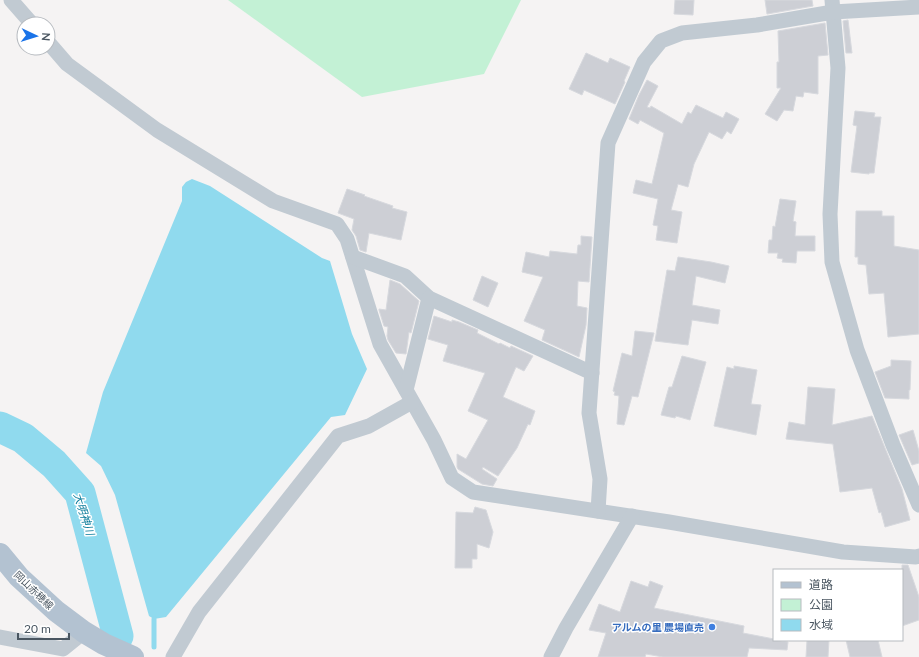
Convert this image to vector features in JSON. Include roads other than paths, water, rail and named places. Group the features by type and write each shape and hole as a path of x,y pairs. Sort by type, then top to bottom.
{"main road":[{"name":"岡山赤穂線","path":"0,554 18,577 56,611 84,632 104,644 133,657"}],"street":[{"path":"11,0 25,16"},
{"path":"598,511 600,479 589,413 608,143 644,62 661,41 682,33 757,26 832,6 919,7"},
{"path":"832,6 838,68 830,214 832,262 857,350 893,445 919,505"},
{"path":"56,51 67,64 157,130 273,201 337,224 347,240 380,344 434,440 452,478 473,492 632,516 843,552 918,558"},
{"path":"353,257 405,276 429,298 592,373"},
{"path":"173,657 198,612 338,436 369,426 409,396 429,298"},
{"path":"551,657 566,628 632,516"},
{"path":"0,637 63,649 84,632"}],"water":[{"path":"192,179 210,186 322,258 330,261 352,334 367,369 345,415 331,417 166,617 154,619 149,616 115,495 101,466 86,453 103,392 182,201 182,187 186,182"}],"waterway":[{"name":"大明神川","path":"0,427 23,438 54,464 80,493 118,636"},
{"path":"154,619 154,647"}],"place":[{"name":"アルムの里 農場直売","path":"712,627"}]}
